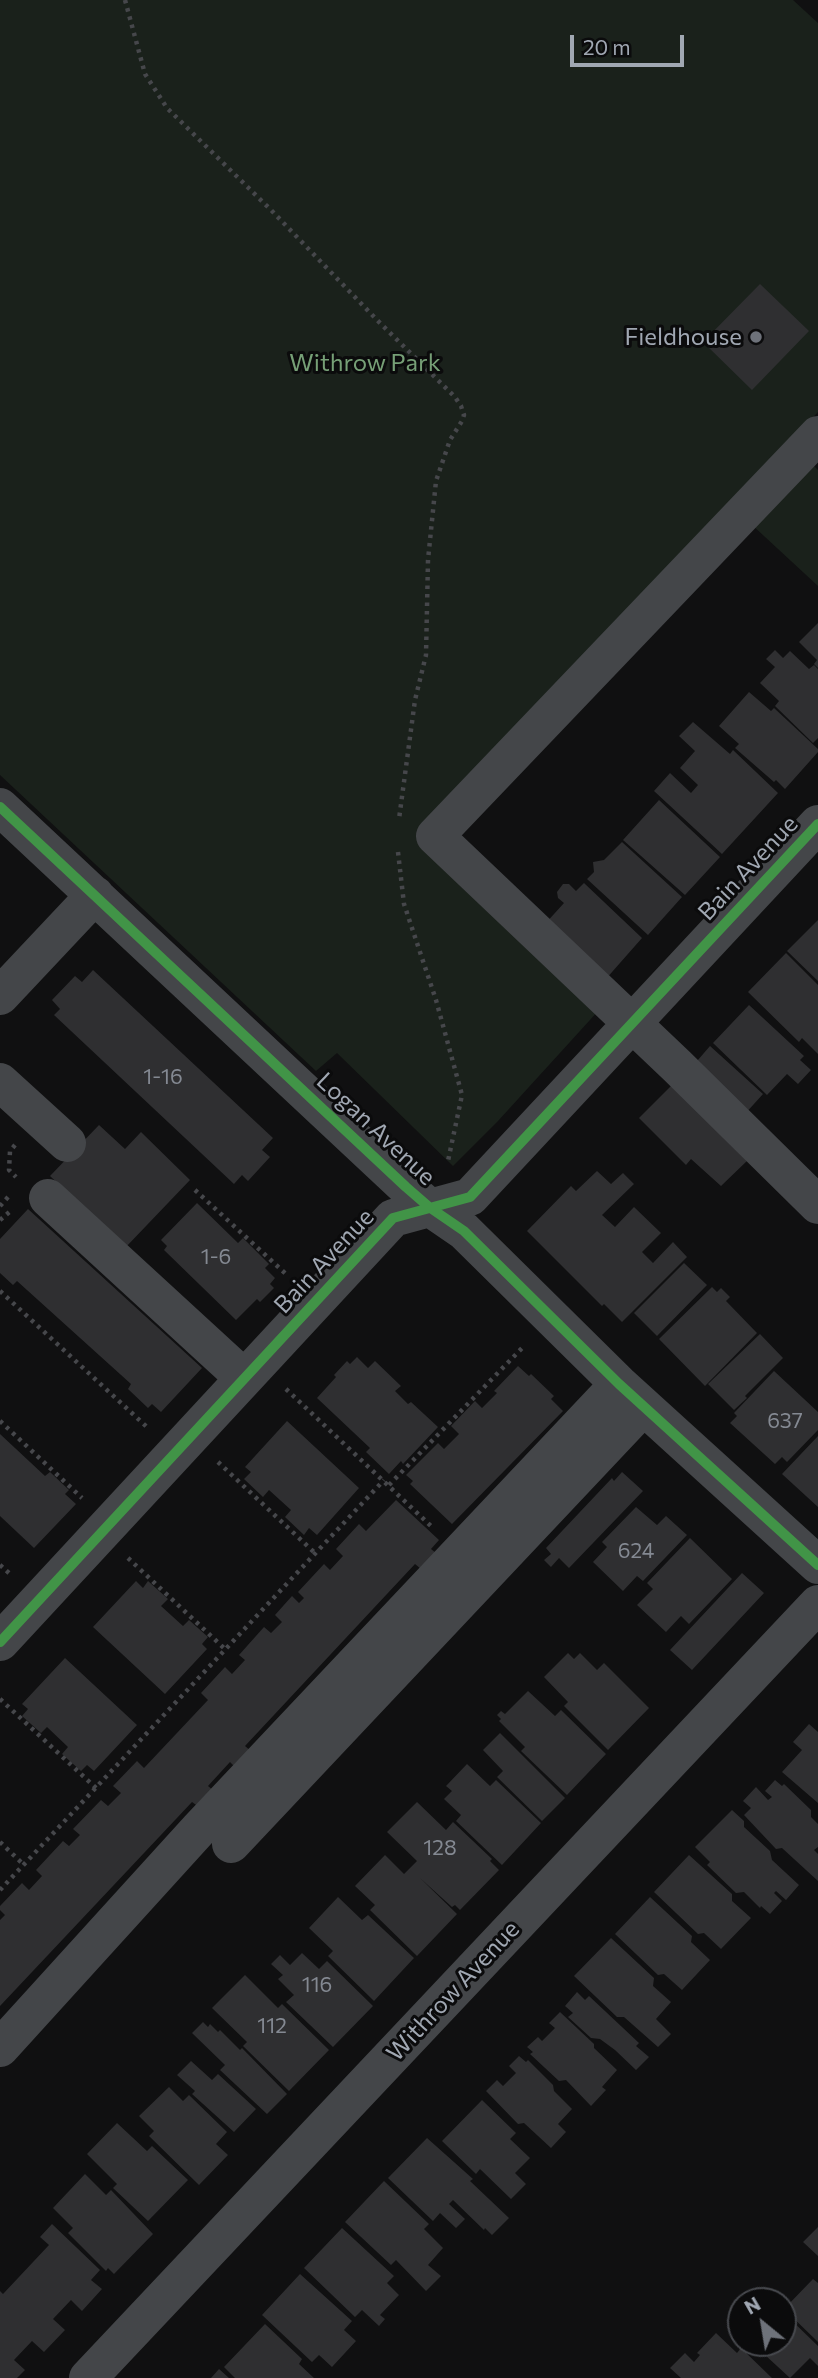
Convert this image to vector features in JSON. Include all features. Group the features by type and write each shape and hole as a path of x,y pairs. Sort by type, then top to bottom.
{"street":[{"path":"818,435 435,836 677,1066 818,1205"},
{"name":"Logan Avenue","path":"0,807 429,1207 464,1231 631,1396 818,1566"},
{"name":"Bain Avenue","path":"0,1642 262,1381 393,1218 470,1197 818,824"},
{"path":"0,996 95,895"},
{"path":"0,1082 67,1143"},
{"path":"48,1198 262,1381"},
{"path":"0,2048 199,1829 460,1553 631,1396"},
{"path":"231,1844 631,1396"},
{"name":"Withrow Avenue","path":"88,2378 818,1604"}],"path":[{"path":"125,0 145,74 167,108 271,209 461,405 464,415 450,440 436,481 428,559"},
{"path":"447,1170 462,1095"},
{"path":"9,1170 10,1151"},
{"path":"195,1190 291,1279"},
{"path":"0,1291 149,1429"},
{"path":"0,1890 316,1554 532,1337"},
{"path":"262,1381 386,1483 460,1553"},
{"path":"0,1421 86,1501"},
{"path":"213,1456 316,1554"},
{"path":"122,1553 226,1650"},
{"path":"0,1699 96,1788"},
{"path":"0,1842 24,1865"}],"green space":[{"name":"Withrow Park","path":"0,0 793,0 818,23 818,412 421,836 600,1009 453,1166 337,1053 316,1071 0,775"},
{"path":"810,462 818,470 818,586 751,524"}],"building":[{"name":"Fieldhouse","path":"760,284 809,331 752,390 703,342"},
{"path":"818,623 818,668 814,664 817,660 799,642"},
{"path":"775,650 783,658 790,651 809,669 814,665 818,669 818,738 813,743 775,706 779,701 760,683 775,667 766,659"},
{"path":"749,692 771,711 774,708 818,749 785,789 735,748 739,744 719,726"},
{"path":"693,722 730,754 733,750 778,793 722,854 654,791 670,773 691,793 698,785 680,768 695,751 679,736"},
{"path":"659,800 720,857 685,895 623,840"},
{"path":"622,842 682,897 648,935 587,879 594,872 593,862 604,860"},
{"path":"584,883 642,938 605,980 544,925 564,903 558,898 557,892 563,884 569,884 576,891"},
{"path":"818,920 818,981 787,951"},
{"path":"786,953 818,985 818,1054 802,1038 799,1042 748,992"},
{"path":"93,970 273,1138 262,1150 270,1157 248,1181 242,1175 234,1184 54,1015 60,1009 52,1000 75,976 82,982"},
{"path":"749,1005 804,1056 800,1060 811,1070 798,1084 787,1074 767,1095 713,1043"},
{"path":"710,1046 763,1094 744,1115 691,1068"},
{"path":"675,1082 748,1160 721,1186 691,1159 686,1165 639,1118"},
{"path":"99,1125 125,1149 141,1132 190,1180 125,1248 50,1176"},
{"path":"597,1171 611,1184 623,1173 634,1184 602,1215 615,1227 634,1207 661,1233 642,1252 653,1263 673,1242 687,1257 622,1322 604,1304 602,1306 527,1231 571,1186 576,1191"},
{"path":"197,1203 238,1243 243,1238 269,1264 265,1268 275,1278 270,1284 274,1288 260,1302 257,1299 236,1320 164,1250 167,1246 161,1240"},
{"path":"28,1209 202,1368 161,1412 152,1404 148,1408 128,1389 131,1384 17,1281 13,1285 0,1273 0,1239"},
{"path":"684,1263 707,1285 657,1336 634,1313"},
{"path":"712,1287 717,1292 721,1288 730,1297 726,1301 757,1333 705,1386 659,1339"},
{"path":"760,1334 783,1358 734,1410 708,1384"},
{"path":"357,1357 368,1368 375,1361 401,1386 395,1391 438,1427 403,1464 401,1461 389,1474 366,1452 370,1448 317,1398 347,1361 350,1364"},
{"path":"518,1366 529,1376 531,1374 554,1396 551,1399 563,1411 452,1524 410,1484 413,1481 406,1475 438,1443 444,1449 459,1434 451,1426 475,1401 482,1408"},
{"path":"774,1371 818,1412 818,1430 787,1462 782,1457 775,1464 730,1423 737,1416 734,1413"},
{"path":"287,1421 359,1488 317,1535 309,1528 304,1535 285,1517 291,1510 269,1490 263,1497 244,1479 251,1472 245,1467"},
{"path":"0,1434 45,1476 50,1472 69,1490 65,1494 76,1504 34,1548 0,1516"},
{"path":"818,1436 818,1507 782,1474"},
{"path":"622,1472 643,1491 569,1568 559,1558 551,1567 544,1560 551,1554 546,1548 612,1478 614,1481"},
{"path":"396,1500 439,1540 431,1549 436,1553 421,1569 415,1564 245,1746 252,1752 236,1768 230,1762 208,1786 214,1791 199,1807 192,1802 0,2006 0,1920 5,1915 0,1906 22,1883 29,1890 42,1876 36,1870 63,1841 69,1846 80,1835 73,1829 101,1800 108,1806 121,1793 113,1786 137,1761 144,1768 208,1700 201,1693 225,1667 232,1674 245,1660 239,1655 264,1627 271,1633 282,1622 275,1615 292,1596 299,1603 304,1598 298,1592 324,1564 330,1570 343,1556 336,1549 359,1524 366,1531"},
{"path":"636,1507 657,1525 666,1516 687,1535 643,1581 637,1576 623,1591 593,1562 607,1547 602,1542"},
{"path":"690,1538 732,1579 689,1624 681,1616 666,1632 637,1605 653,1589 647,1583"},
{"path":"742,1573 764,1593 692,1670 670,1650"},
{"path":"136,1581 143,1588 148,1581 168,1599 161,1606 183,1626 189,1620 208,1637 202,1644 207,1649 165,1694 93,1627"},
{"path":"568,1653 574,1659 580,1653 597,1670 604,1663 649,1708 608,1750 564,1706 568,1702 544,1677"},
{"path":"65,1658 137,1725 94,1771 87,1765 81,1771 62,1754 68,1747 47,1727 41,1733 22,1716 28,1709 22,1704"},
{"path":"528,1691 555,1716 561,1710 606,1754 567,1795 521,1751 525,1747 499,1721 501,1719 497,1715 501,1711 505,1714"},
{"path":"809,1724 818,1732 818,1803 782,1772 802,1750 793,1742"},
{"path":"500,1733 565,1798 542,1821 497,1777 503,1771 483,1750"},
{"path":"467,1764 490,1786 496,1780 541,1823 502,1865 456,1821 461,1815 444,1799 452,1791 446,1786"},
{"path":"775,1780 782,1786 784,1784 811,1810 811,1817 818,1824 818,1847 814,1850 818,1854 818,1881 782,1848 776,1849 744,1815 751,1808 743,1801 756,1787 768,1800 772,1797 765,1791"},
{"path":"417,1802 446,1830 453,1822 492,1859 490,1861 499,1870 460,1910 455,1905 452,1907 420,1878 457,1914 417,1956 370,1910 375,1905 355,1886 385,1855 404,1874 417,1861 387,1832"},
{"path":"732,1810 744,1821 744,1827 770,1851 772,1860 799,1885 786,1900 776,1891 774,1893 782,1901 770,1914 744,1892 736,1893 707,1865 710,1862 695,1847"},
{"path":"689,1855 732,1894 732,1901 751,1918 721,1949 704,1933 698,1934 654,1892"},
{"path":"338,1897 362,1920 368,1915 414,1958 374,2001 328,1956 333,1951 309,1928"},
{"path":"650,1897 692,1936 691,1942 710,1960 682,1990 664,1974 658,1975 615,1934"},
{"path":"611,1938 654,1978 653,1986 671,2002 656,2019 671,2034 658,2047 624,2017 617,2017 574,1976"},
{"path":"302,1953 319,1969 327,1961 373,2006 333,2047 286,2002 294,1995 278,1979 283,1975 271,1964 280,1955 290,1965"},
{"path":"245,1975 278,2008 282,2004 329,2050 289,2091 243,2046 247,2042 212,2008"},
{"path":"577,1992 585,2000 589,1996 639,2043 636,2046 649,2057 636,2070 615,2050 600,2039 591,2038 568,2017 573,2013 565,2006"},
{"path":"560,2012 617,2070 602,2087 606,2090 591,2106 566,2080 559,2081 530,2054 533,2052 527,2047 538,2037 542,2041 555,2028 549,2023"},
{"path":"203,2022 208,2027 210,2024 218,2032 220,2030 240,2050 242,2048 287,2094 267,2114 220,2070 225,2065 192,2033"},
{"path":"519,2056 526,2062 528,2060 553,2085 554,2091 572,2109 558,2124 566,2132 551,2148 524,2123 518,2124 486,2091 497,2080 503,2086 516,2073 509,2066"},
{"path":"191,2061 212,2080 218,2074 256,2109 234,2132 192,2094 195,2091 177,2075"},
{"path":"169,2087 183,2101 189,2095 227,2132 216,2144 228,2155 199,2185 149,2136 154,2131 139,2116"},
{"path":"482,2100 516,2133 510,2139 530,2158 515,2173 526,2184 511,2199 480,2169 476,2174 442,2141"},
{"path":"117,2123 147,2151 152,2146 188,2180 148,2221 113,2188 117,2184 87,2154"},
{"path":"427,2138 473,2179 470,2181 509,2218 492,2235 453,2200 449,2204 465,2219 456,2228 440,2213 433,2221 388,2178"},
{"path":"85,2174 106,2195 111,2190 153,2234 114,2274 108,2268 106,2271 68,2233 73,2228 53,2208"},
{"path":"384,2181 429,2224 424,2229 443,2248 428,2265 441,2276 426,2291 396,2260 391,2265 345,2222"},
{"path":"52,2224 100,2270 91,2280 102,2289 82,2311 71,2300 53,2319 65,2330 44,2352 32,2341 14,2360 25,2370 17,2378 0,2378 0,2291 3,2294 49,2245 40,2237"},
{"path":"818,2227 818,2256 803,2242"},
{"path":"342,2228 394,2276 387,2283 399,2295 380,2315 385,2319 379,2326 362,2310 355,2317 304,2268"},
{"path":"300,2274 352,2321 344,2330 356,2341 332,2367 319,2355 312,2362 262,2315"},
{"path":"813,2279 818,2283 818,2342 797,2322 797,2296"},
{"path":"265,2324 302,2359 299,2364 314,2378 235,2378 224,2367"},
{"path":"797,2326 818,2346 818,2366 810,2358 790,2378 767,2357 797,2357"},
{"path":"716,2333 727,2343 727,2357 750,2357 772,2378 681,2378 670,2368 685,2353 694,2362 700,2355 697,2353"},
{"path":"219,2369 229,2378 211,2378"}],"cycle path":[{"path":"0,807 406,1187 464,1231 619,1384 818,1565"},
{"path":"0,1642 393,1218 470,1197 818,824"}],"place":[{"name":"Fieldhouse","path":"756,337"}]}
